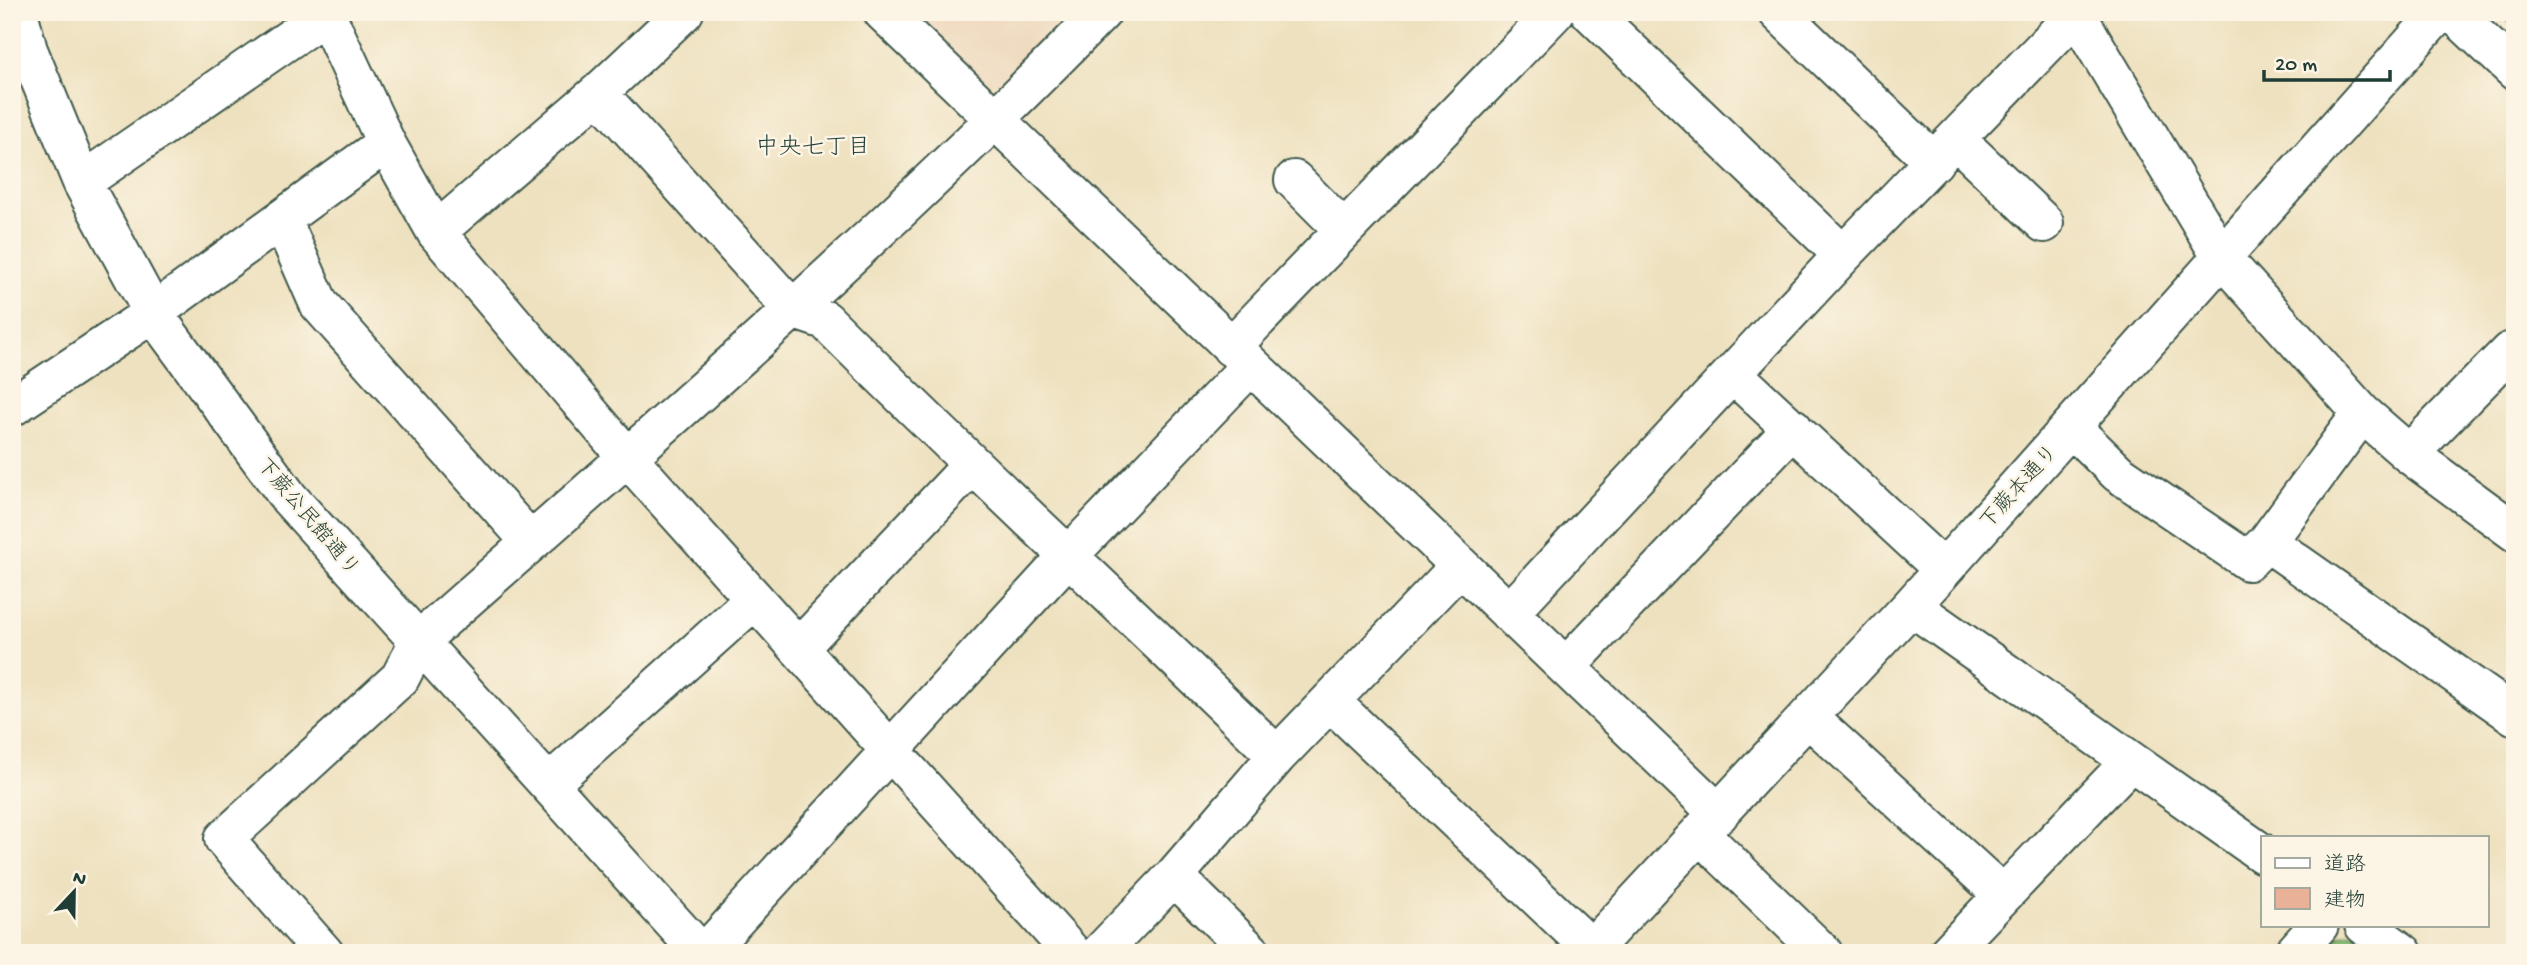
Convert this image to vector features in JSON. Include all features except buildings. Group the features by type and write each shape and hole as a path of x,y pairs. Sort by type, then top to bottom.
{"street":[{"path":"436,232 598,93 684,12"},
{"path":"883,12 1566,667 1823,953"},
{"path":"324,953 224,839 400,678 419,641 792,309 996,121 1102,12"},
{"path":"703,953 1070,554 1241,356 1344,230 1555,12"},
{"path":"1590,12 1843,255"},
{"path":"1778,12 1945,150 2044,223"},
{"name":"下蕨本通り","path":"1590,951 1911,606 2440,12"},
{"path":"2452,12 2515,71"},
{"path":"82,182 325,13 386,143 436,232 627,457 1072,953"},
{"path":"1509,613 1843,255 2075,13 2222,258 2362,413 2409,454 2515,532"},
{"name":"下蕨公民館通り","path":"18,29 82,182 153,313 289,498 703,953"},
{"path":"598,93 792,309 825,320 971,466 1070,554 1277,756"},
{"path":"12,407 153,313 386,143"},
{"path":"1294,180 1344,230"},
{"path":"282,220 320,303 531,542"},
{"path":"2409,454 2510,352 2515,356"},
{"path":"1733,374 1943,569"},
{"path":"2071,427 2118,473 2248,561 2267,541 2362,413"},
{"path":"1566,667 1793,428"},
{"path":"799,648 971,466"},
{"path":"2267,541 2515,716"},
{"path":"1100,953 1174,876 1277,756 1459,567"},
{"path":"549,784 754,600"},
{"path":"1911,606 2261,853"},
{"path":"1330,701 1590,951"},
{"path":"1808,717 2003,895"},
{"path":"1948,953 2131,761"},
{"path":"1174,876 1252,953"},
{"path":"2294,953 2318,926"},
{"path":"2365,926 2403,953"}],"shaded area":[{"path":"908,12 1075,12 1004,85 981,83"}],"green space":[{"path":"2353,931 2383,953 2323,953 2340,935"}],"district":[{"name":"中央七丁目","path":"813,145"}]}
